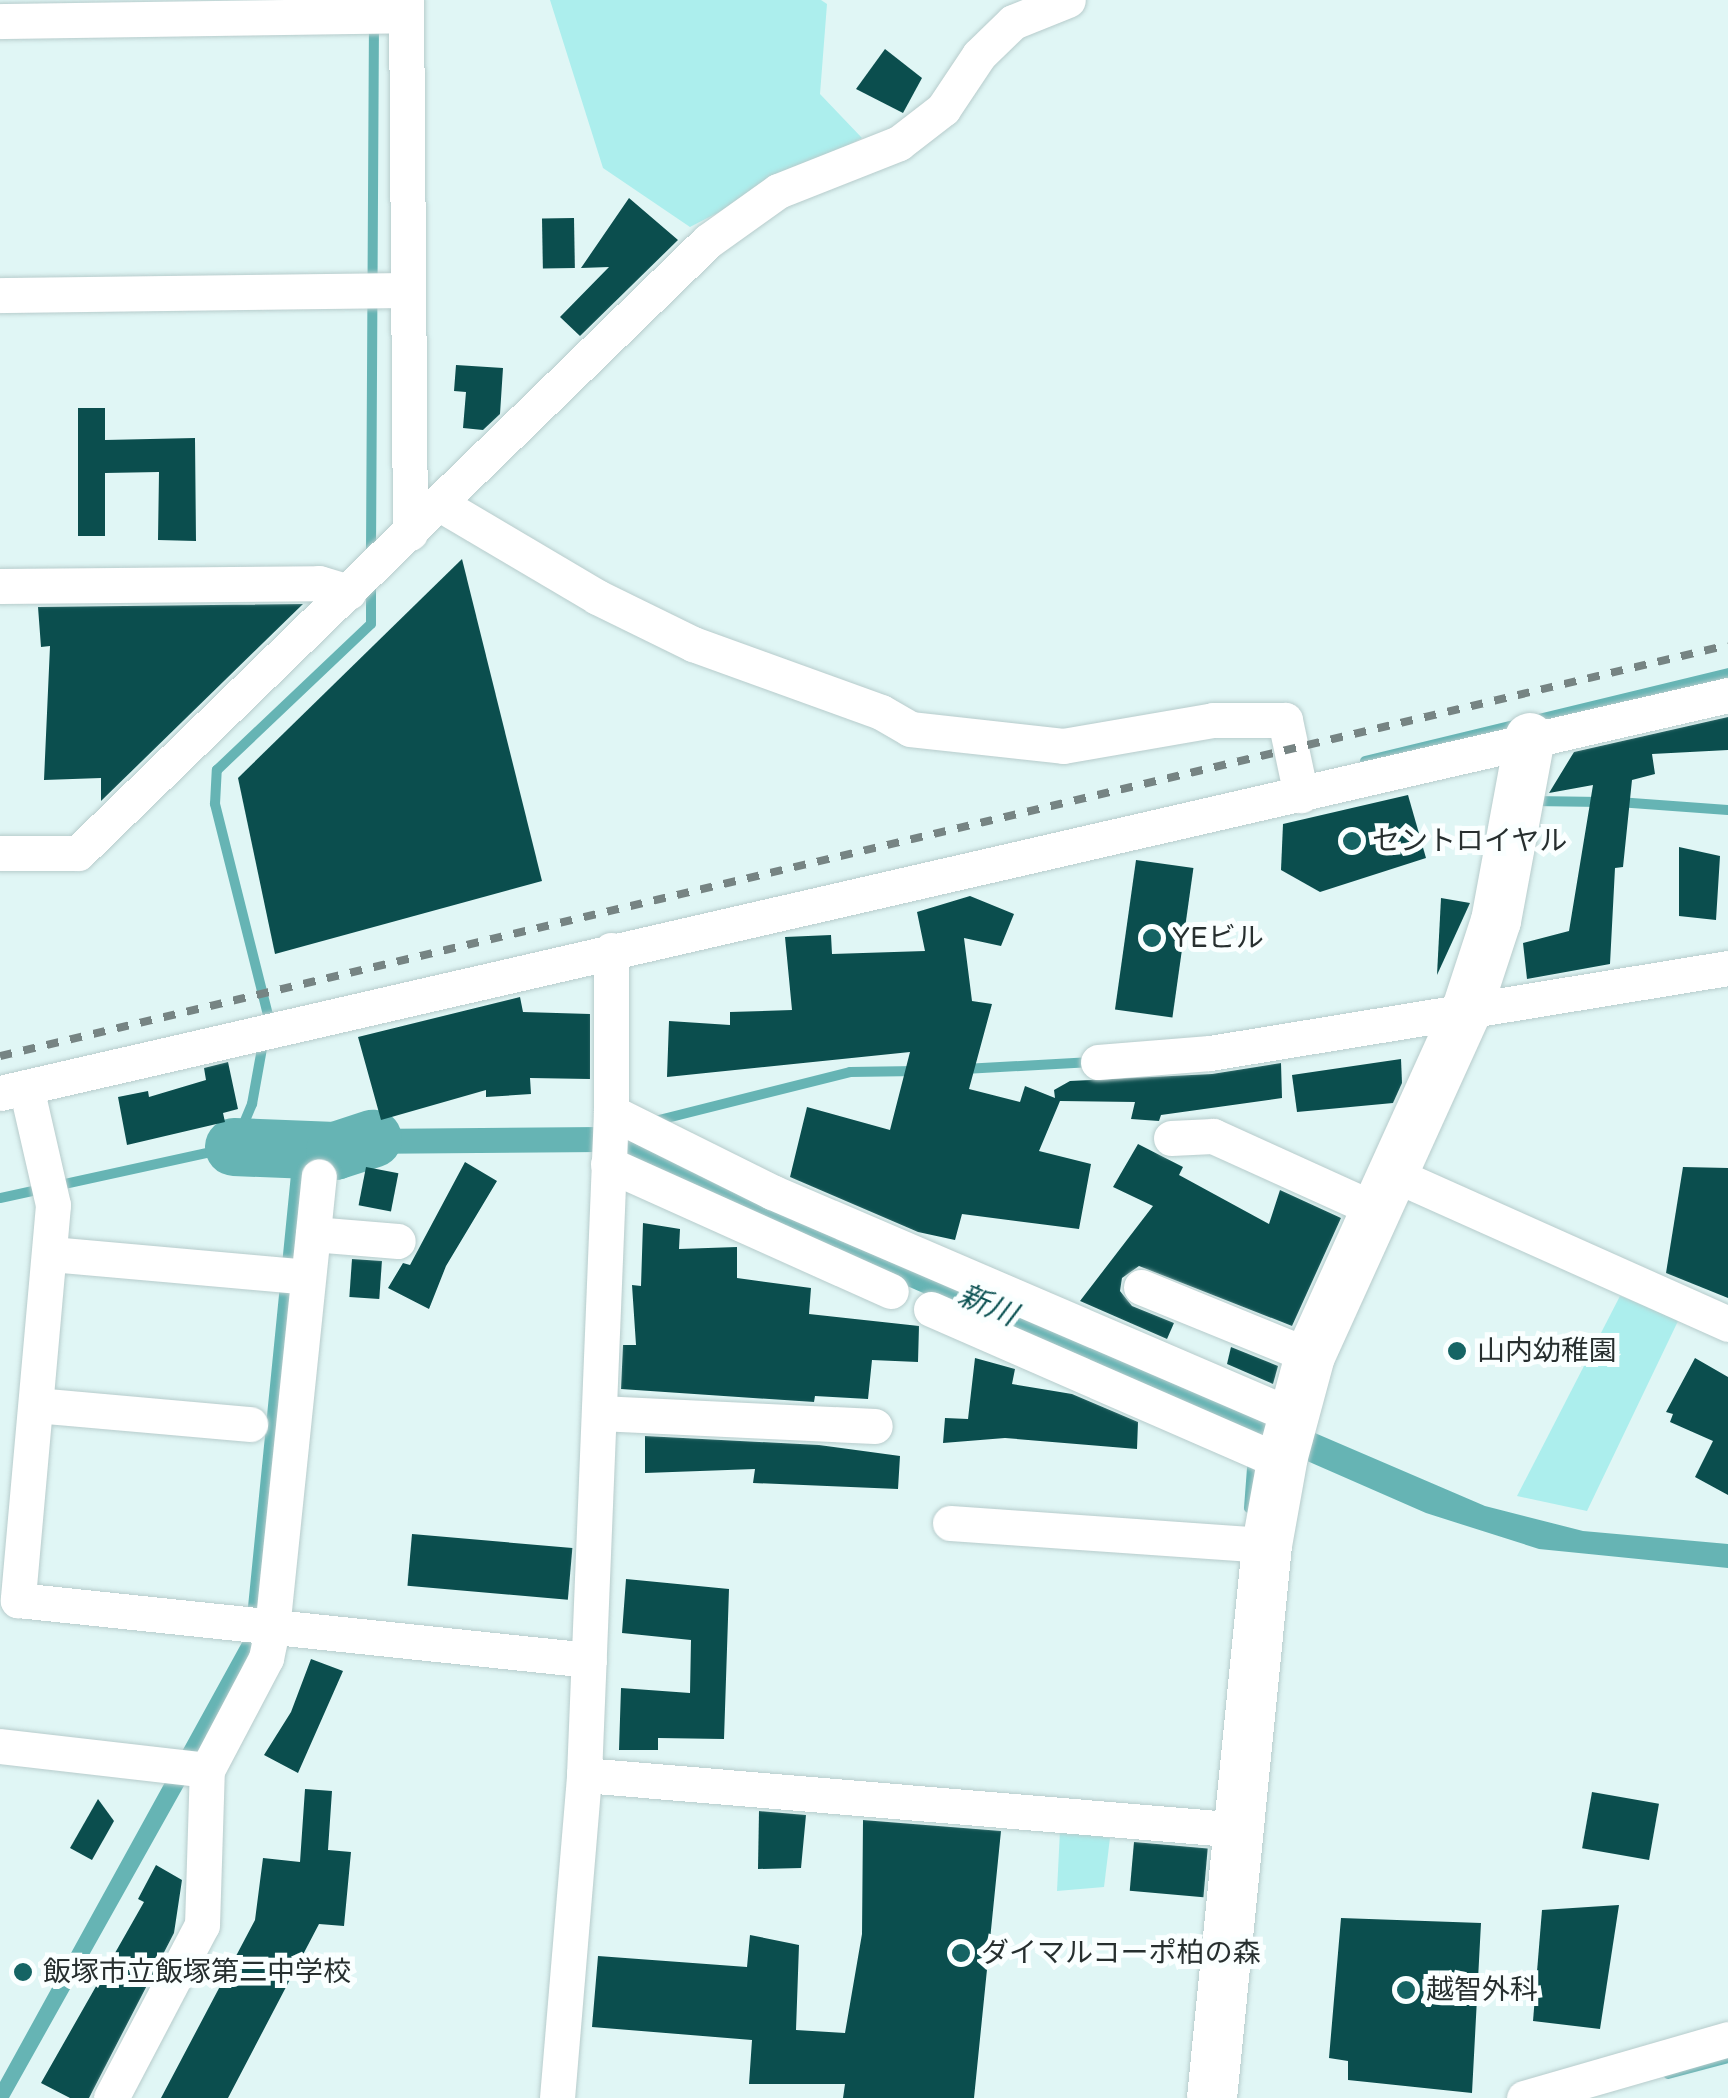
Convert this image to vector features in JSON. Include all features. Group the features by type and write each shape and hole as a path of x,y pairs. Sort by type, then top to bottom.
{"street":[{"path":"0,853 78,853 708,241 778,191 899,143 942,109 979,55 1013,22 1068,0"},
{"path":"0,21 406,8 410,533"},
{"path":"0,295 408,290"},
{"path":"440,504 596,597 693,644 881,712 910,729 1063,746 1213,720 1285,720 1298,783"},
{"path":"0,586 319,583 349,592"},
{"path":"589,1660 9,1599 36,1405 51,1254 50,1188 13,1090 1298,783 1728,695"},
{"path":"1212,2098 1267,1545 1287,1439 1310,1356 1466,1012 1496,921 1530,738"},
{"path":"557,2098 584,1775 610,1139 611,950"},
{"path":"1098,1062 1210,1053 1728,968"},
{"path":"1171,1138 1213,1136 1384,1192 1728,1324"},
{"path":"610,1139 891,1290"},
{"path":"610,1139 772,1192 1287,1439"},
{"path":"112,2098 202,1925 191,1768 266,1658 260,1625 297,1276 313,1234 319,1176"},
{"path":"313,1234 398,1241"},
{"path":"51,1254 297,1276"},
{"path":"1140,1286 1310,1356"},
{"path":"931,1309 1287,1439"},
{"path":"36,1405 250,1424"},
{"path":"599,1413 874,1426"},
{"path":"950,1523 1267,1545"},
{"path":"0,1746 191,1768"},
{"path":"584,1775 1241,1830"},
{"path":"1524,2098 1728,2039"}],"shaded area":[{"path":"550,0 821,0 827,4 820,94 862,138 690,227 603,168"},
{"path":"1620,1296 1679,1319 1587,1511 1517,1496"},
{"path":"1060,1830 1110,1838 1104,1887 1057,1891"}],"water":[{"path":"602,1127 1485,1506 1583,1531 1728,1544 1728,1568 1539,1549 1426,1513 601,1152 355,1154 309,1162 266,1609 241,1684 9,2098 0,2098 0,2082 245,1637 292,1164 301,1145 351,1141 368,1129"}],"building":[{"path":"885,49 922,78 903,113 856,89"},
{"path":"629,198 678,240 580,336 560,317 609,267 581,268"},
{"path":"574,218 575,268 543,269 542,219"},
{"path":"456,365 503,368 500,414 483,430 463,428 466,392 454,391"},
{"path":"78,408 105,408 105,440 195,438 196,541 158,540 159,472 105,473 105,536 78,536"},
{"path":"462,559 542,881 275,954 238,778"},
{"path":"303,604 101,801 101,778 44,780 50,646 41,647 38,607"},
{"path":"1728,717 1728,750 1652,754 1655,774 1632,780 1623,867 1615,868 1610,964 1527,979 1523,943 1569,931 1593,785 1549,793 1574,752"},
{"name":"セントロイヤル","path":"1408,795 1426,858 1320,892 1281,870 1283,824"},
{"path":"1679,847 1720,856 1716,920 1679,916"},
{"name":"YEビル","path":"1136,860 1193,868 1172,1018 1115,1010"},
{"path":"970,896 1014,914 1001,946 964,938 972,1001 992,1004 969,1089 1020,1102 1025,1086 1055,1098 1054,1090 1070,1081 1212,1074 1281,1063 1282,1098 1161,1115 1159,1121 1131,1119 1135,1102 1060,1101 1039,1151 1091,1164 1079,1229 962,1214 955,1240 918,1232 790,1177 807,1107 890,1130 910,1052 667,1077 669,1021 730,1025 730,1012 792,1010 785,937 831,935 832,954 925,951 917,912"},
{"path":"1441,898 1470,903 1437,975"},
{"path":"520,997 523,1012 590,1014 590,1079 530,1078 531,1094 486,1097 486,1090 381,1120 358,1037"},
{"path":"1401,1059 1402,1083 1393,1103 1297,1112 1292,1075"},
{"path":"228,1062 238,1109 223,1113 225,1122 127,1145 118,1097 148,1091 149,1097 206,1080 204,1068"},
{"path":"1138,1144 1183,1167 1179,1175 1269,1224 1280,1190 1341,1218 1292,1326 1139,1266 1122,1278 1120,1291 1132,1306 1174,1323 1167,1339 1080,1301 1153,1206 1113,1187"},
{"path":"465,1162 497,1181 446,1266 429,1309 388,1288 403,1263 410,1265"},
{"path":"366,1167 398,1173 391,1212 359,1205"},
{"path":"1683,1167 1728,1168 1728,1298 1666,1273"},
{"path":"643,1223 680,1229 679,1249 737,1247 737,1278 811,1288 809,1314 919,1326 918,1362 872,1360 868,1399 815,1396 814,1402 621,1389 623,1345 636,1345 632,1285 641,1286"},
{"path":"352,1259 382,1261 379,1299 349,1297"},
{"path":"1231,1347 1278,1366 1273,1384 1227,1364"},
{"path":"975,1358 1015,1369 1012,1384 1072,1394 1138,1422 1137,1449 1005,1438 943,1443 945,1418 968,1419"},
{"path":"1695,1358 1728,1377 1728,1495 1695,1477 1713,1441 1670,1422 1673,1414 1666,1412"},
{"path":"645,1436 819,1445 900,1456 898,1489 753,1483 755,1469 645,1473"},
{"path":"412,1534 572,1548 568,1600 407,1586"},
{"path":"626,1579 729,1589 724,1739 658,1738 658,1750 619,1750 621,1688 690,1693 691,1640 622,1633"},
{"path":"311,1659 343,1671 298,1773 264,1755 291,1712"},
{"path":"305,1789 332,1791 328,1850 351,1852 344,1926 319,1924 228,2098 161,2098 255,1920 263,1858 300,1862"},
{"path":"1592,1792 1659,1804 1649,1860 1582,1848"},
{"path":"98,1799 114,1821 92,1860 70,1848"},
{"path":"759,1811 806,1815 801,1868 758,1869"},
{"path":"863,1820 1001,1831 974,2098 843,2098 845,2084 749,2084 752,2040 592,2027 598,1956 747,1967 750,1935 799,1945 796,2030 845,2033 862,1934"},
{"path":"1134,1842 1208,1848 1203,1897 1130,1891"},
{"path":"156,1865 182,1880 174,1933 89,2098 70,2098 41,2083 144,1902 138,1899"},
{"path":"1619,1905 1600,2029 1533,2021 1542,1910"},
{"name":"越智外科","path":"1341,1918 1481,1923 1472,2093 1348,2080 1348,2061 1329,2058"}],"waterway":[{"path":"371,554 374,21"},
{"path":"0,1198 234,1147 252,1104 268,1015 215,804 217,770 371,624 371,581"},
{"path":"1365,761 1728,673"},
{"path":"1533,801 1601,802"},
{"path":"1618,802 1728,810"},
{"path":"964,1069 1092,1062"},
{"path":"655,1121 850,1072 917,1071"},
{"name":"新川","path":"234,1147 335,1151 373,1139"},
{"path":"1249,1508 1252,1468"},
{"path":"1668,2074 1728,2058"}],"railway":[{"path":"0,1056 1728,645"}],"place":[{"name":"セントロイヤル","path":"1352,841"},
{"name":"YEビル","path":"1152,938"},
{"name":"山内幼稚園","path":"1457,1351"},
{"name":"ダイマルコーポ柏の森","path":"961,1953"},
{"name":"飯塚市立飯塚第二中学校","path":"23,1972"},
{"name":"越智外科","path":"1406,1990"}]}
